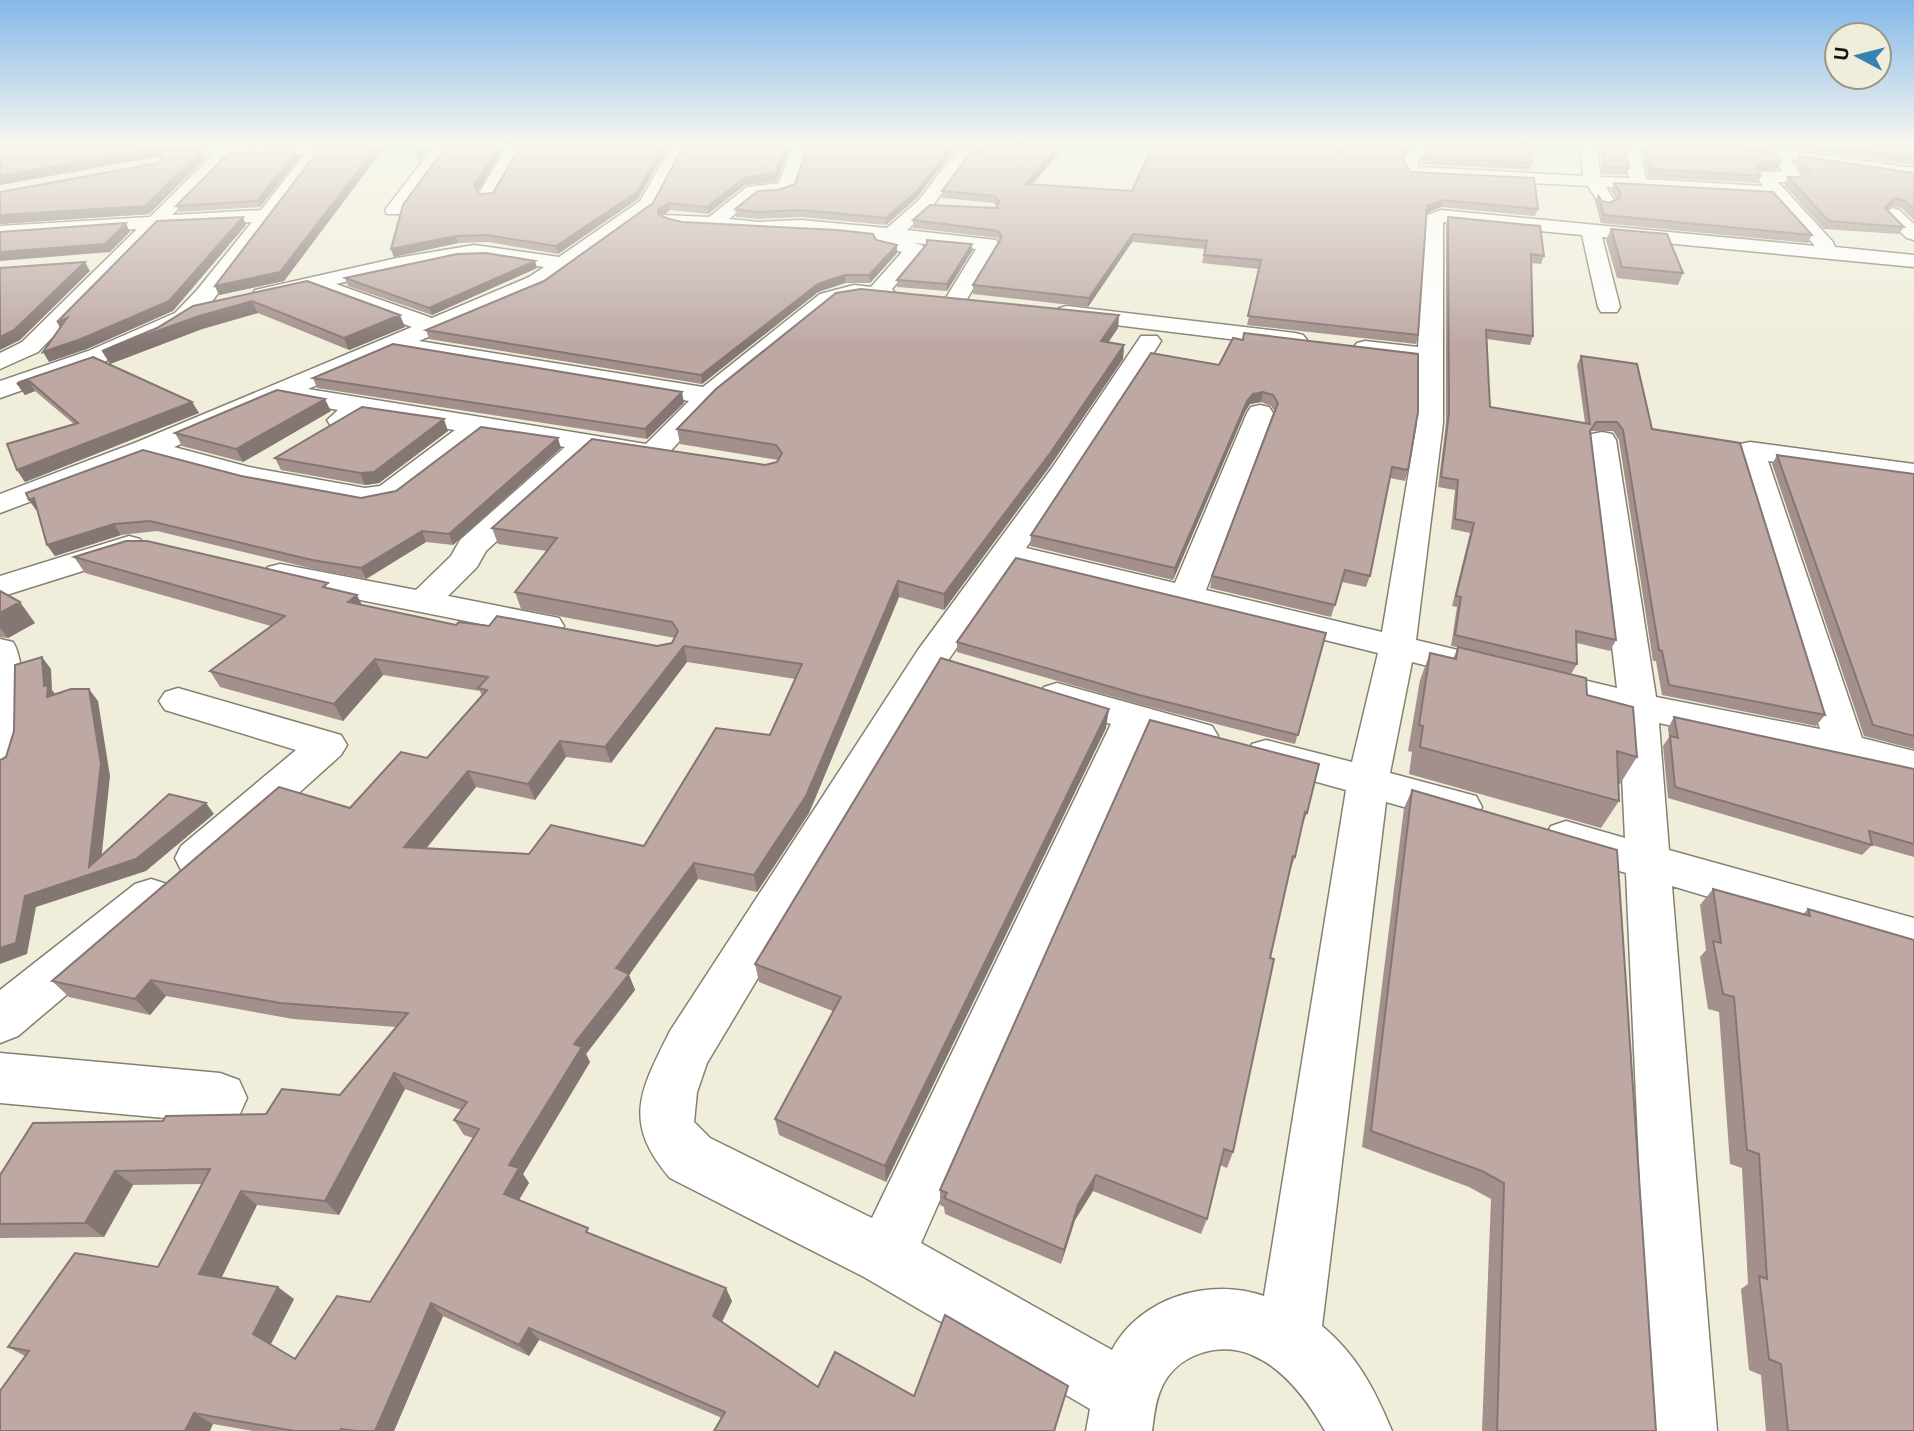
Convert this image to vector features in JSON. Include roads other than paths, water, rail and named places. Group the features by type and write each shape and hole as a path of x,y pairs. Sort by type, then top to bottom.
{"street":[{"path":"44,230 61,212"},
{"path":"0,362 30,347 120,260 164,212"},
{"path":"193,310 269,212"},
{"path":"0,504 147,448 521,290 543,279 636,212"},
{"path":"712,224 727,212"},
{"path":"876,293 915,249 883,242 916,212"},
{"path":"1289,1339 1368,780 1398,645 1430,423 1434,219 1493,212"},
{"path":"1543,212 1591,230 1914,261"},
{"path":"1612,212 1622,233"},
{"path":"1794,212 1826,246"},
{"path":"1892,214 1914,234"},
{"path":"0,232 267,215"},
{"path":"670,219 759,228 801,226 989,244 955,301"},
{"path":"1720,225 1735,244"},
{"path":"1591,230 1609,307"},
{"path":"247,298 397,264 474,251 488,250 562,264"},
{"path":"80,263 120,260"},
{"path":"315,284 435,327"},
{"path":"653,453 708,396 828,299 846,293 902,296"},
{"path":"929,299 982,304"},
{"path":"0,390 50,374 155,332 193,310 220,304"},
{"path":"1051,312 1322,343"},
{"path":"1149,341 1007,553 950,663 688,1048 675,1076 667,1110 670,1135 690,1158 885,1256 1122,1412 1145,1354 1173,1329 1210,1317 1248,1321 1289,1339 1324,1368 1351,1410 1359,1431"},
{"path":"393,343 708,396"},
{"path":"1349,346 1430,356"},
{"path":"278,391 477,426 690,458"},
{"path":"316,434 362,407"},
{"path":"1187,595 1260,413"},
{"path":"147,448 247,475 365,497 379,497 389,494 477,426"},
{"path":"1602,440 1638,705 1684,1431"},
{"path":"422,603 466,560 471,547 587,443"},
{"path":"1845,747 1750,450 1905,472 1914,503"},
{"path":"247,475 282,454"},
{"path":"0,587 133,544 157,544"},
{"path":"1007,553 1398,645 1638,705 1845,747 1914,765"},
{"path":"255,568 317,583 571,631"},
{"path":"0,650 4,706 0,758"},
{"path":"1019,685 1133,719 1368,780 1914,938"},
{"path":"0,1020 98,942 327,745 178,701"},
{"path":"885,1256 1133,719"},
{"path":"0,1078 220,1098"}]}
